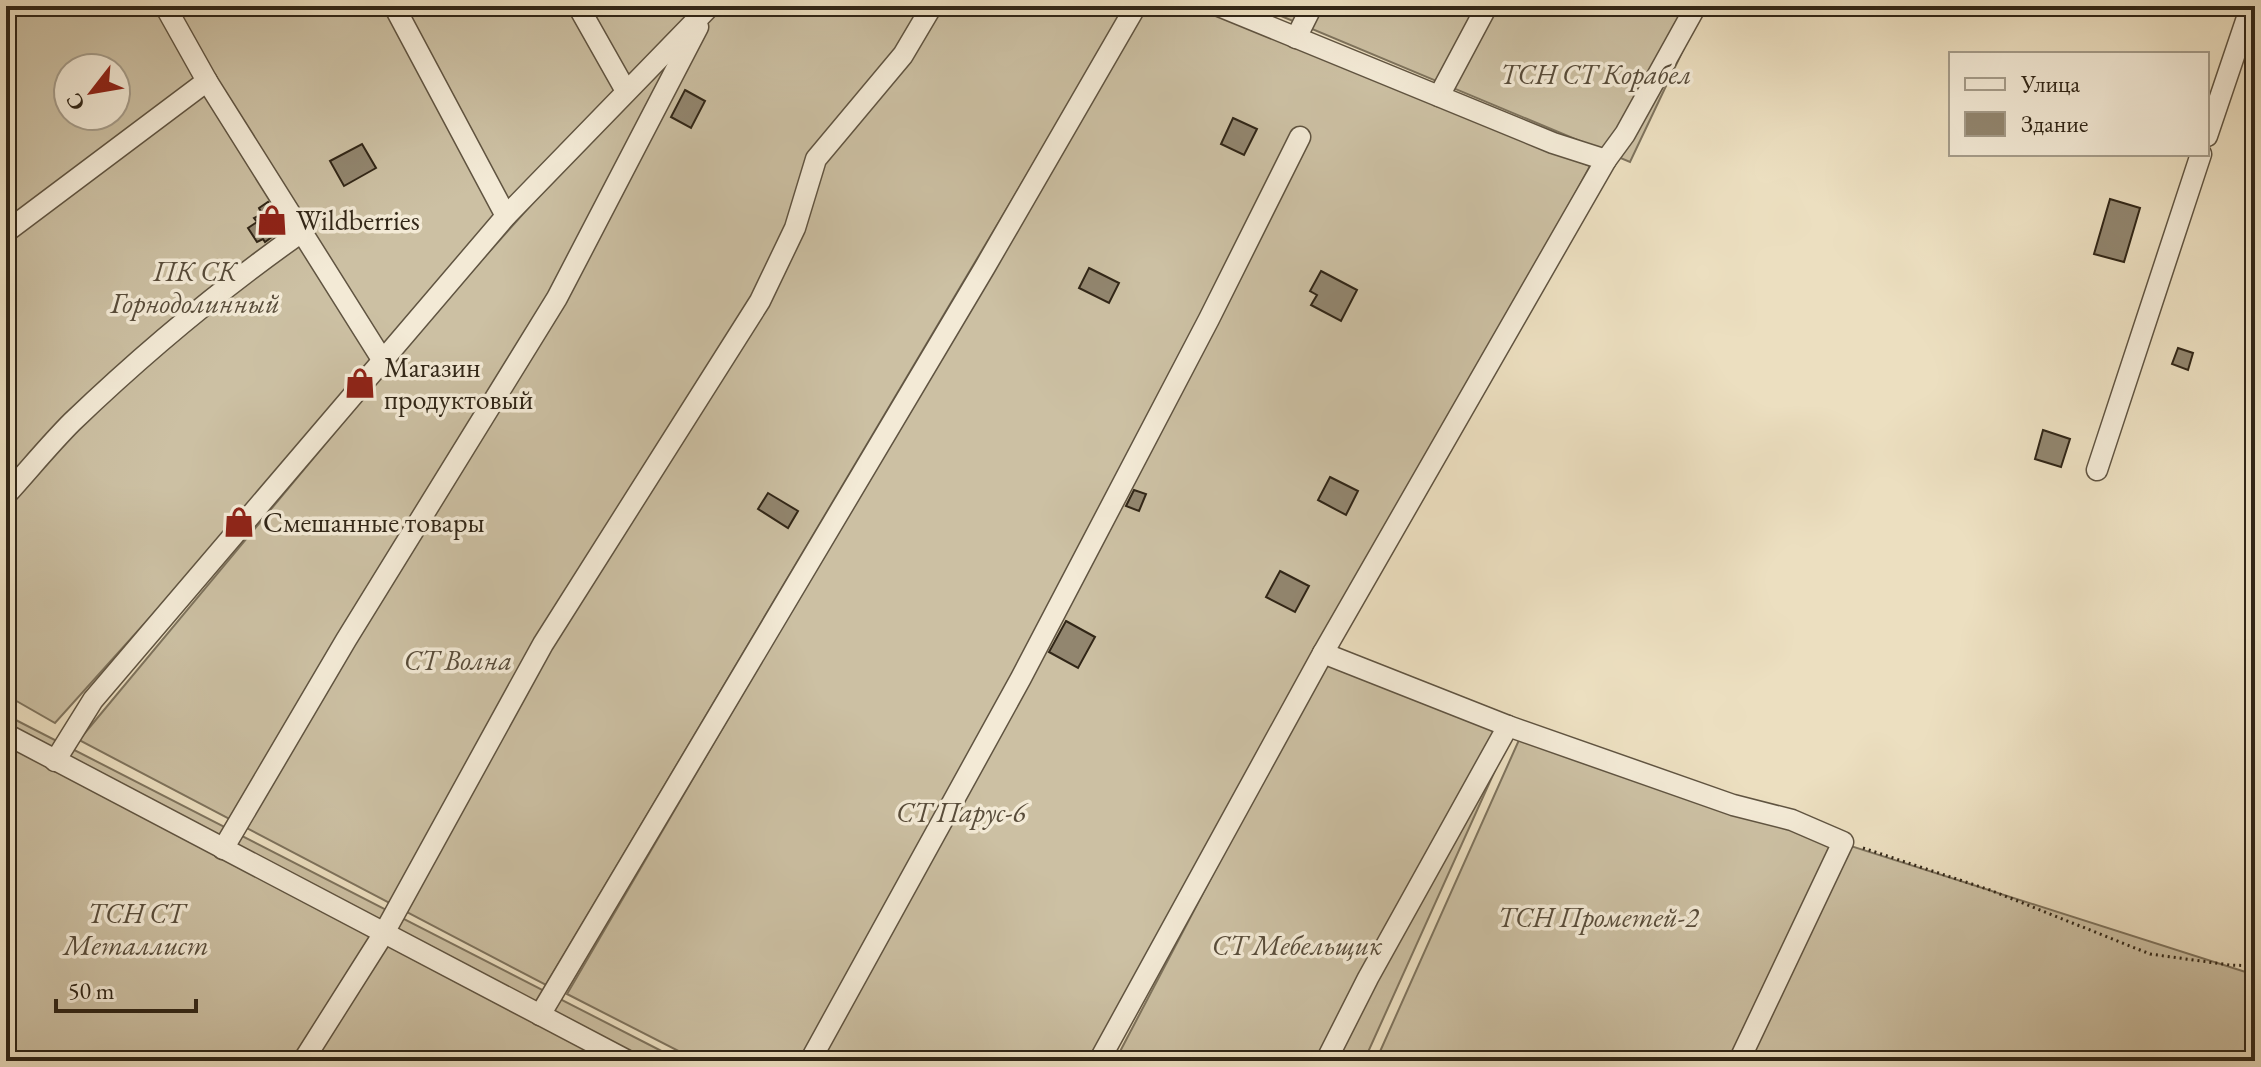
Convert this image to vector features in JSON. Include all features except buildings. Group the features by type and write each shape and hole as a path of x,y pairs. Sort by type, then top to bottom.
{"street":[{"path":"165,6 207,81 383,361"},
{"path":"394,6 506,216"},
{"path":"578,6 626,91"},
{"path":"303,1061 384,933 543,644 760,301 795,228 816,159 903,55 932,6"},
{"path":"540,1015 977,280 1136,6"},
{"path":"1219,6 1553,143 1606,160"},
{"path":"1296,38 1312,6"},
{"path":"1439,96 1487,6"},
{"path":"1099,1061 1323,653 1606,160 1625,134 1696,6"},
{"path":"2209,130 2251,6"},
{"path":"55,761 93,700 506,216 709,8"},
{"path":"223,849 362,614 557,298 709,8"},
{"path":"6,232 207,81"},
{"path":"810,1061 1021,678 1202,333 1300,137"},
{"path":"2097,470 2200,156"},
{"path":"6,495 71,424 121,378 245,272 303,231"},
{"path":"1323,653 1508,726 1733,805 1792,820 1843,842 1739,1061"},
{"path":"1326,1061 1508,726"},
{"path":"6,734 628,1061"}],"path":[{"path":"1843,842 1990,890 2150,954 2255,966"}],"green space":[{"name":"ПК СК Горнодолинный","path":"6,6 700,6 55,723 6,695"},
{"name":"СТ Волна","path":"709,6 1127,6 546,985 79,740 430,318"},
{"name":"СТ Парус-6","path":"1145,6 1197,6 1590,166 1109,1061 698,1061 567,994"},
{"name":"ТСН СТ Корабел","path":"1257,6 1704,6 1630,162"},
{"name":"СТ Мебельщик","path":"1325,661 1511,735 1364,1061 1115,1061"},
{"name":"ТСН СТ Металлист","path":"6,715 681,1061 6,1061"},
{"name":"ТСН Прометей-2","path":"1519,740 2255,975 2255,1061 1390,1061 1378,1056"}],"place":[{"name":"Wildberries","path":"272,220"},
{"name":"Магазин продуктовый","path":"360,383"},
{"name":"Смешанные товары","path":"239,522"}]}
